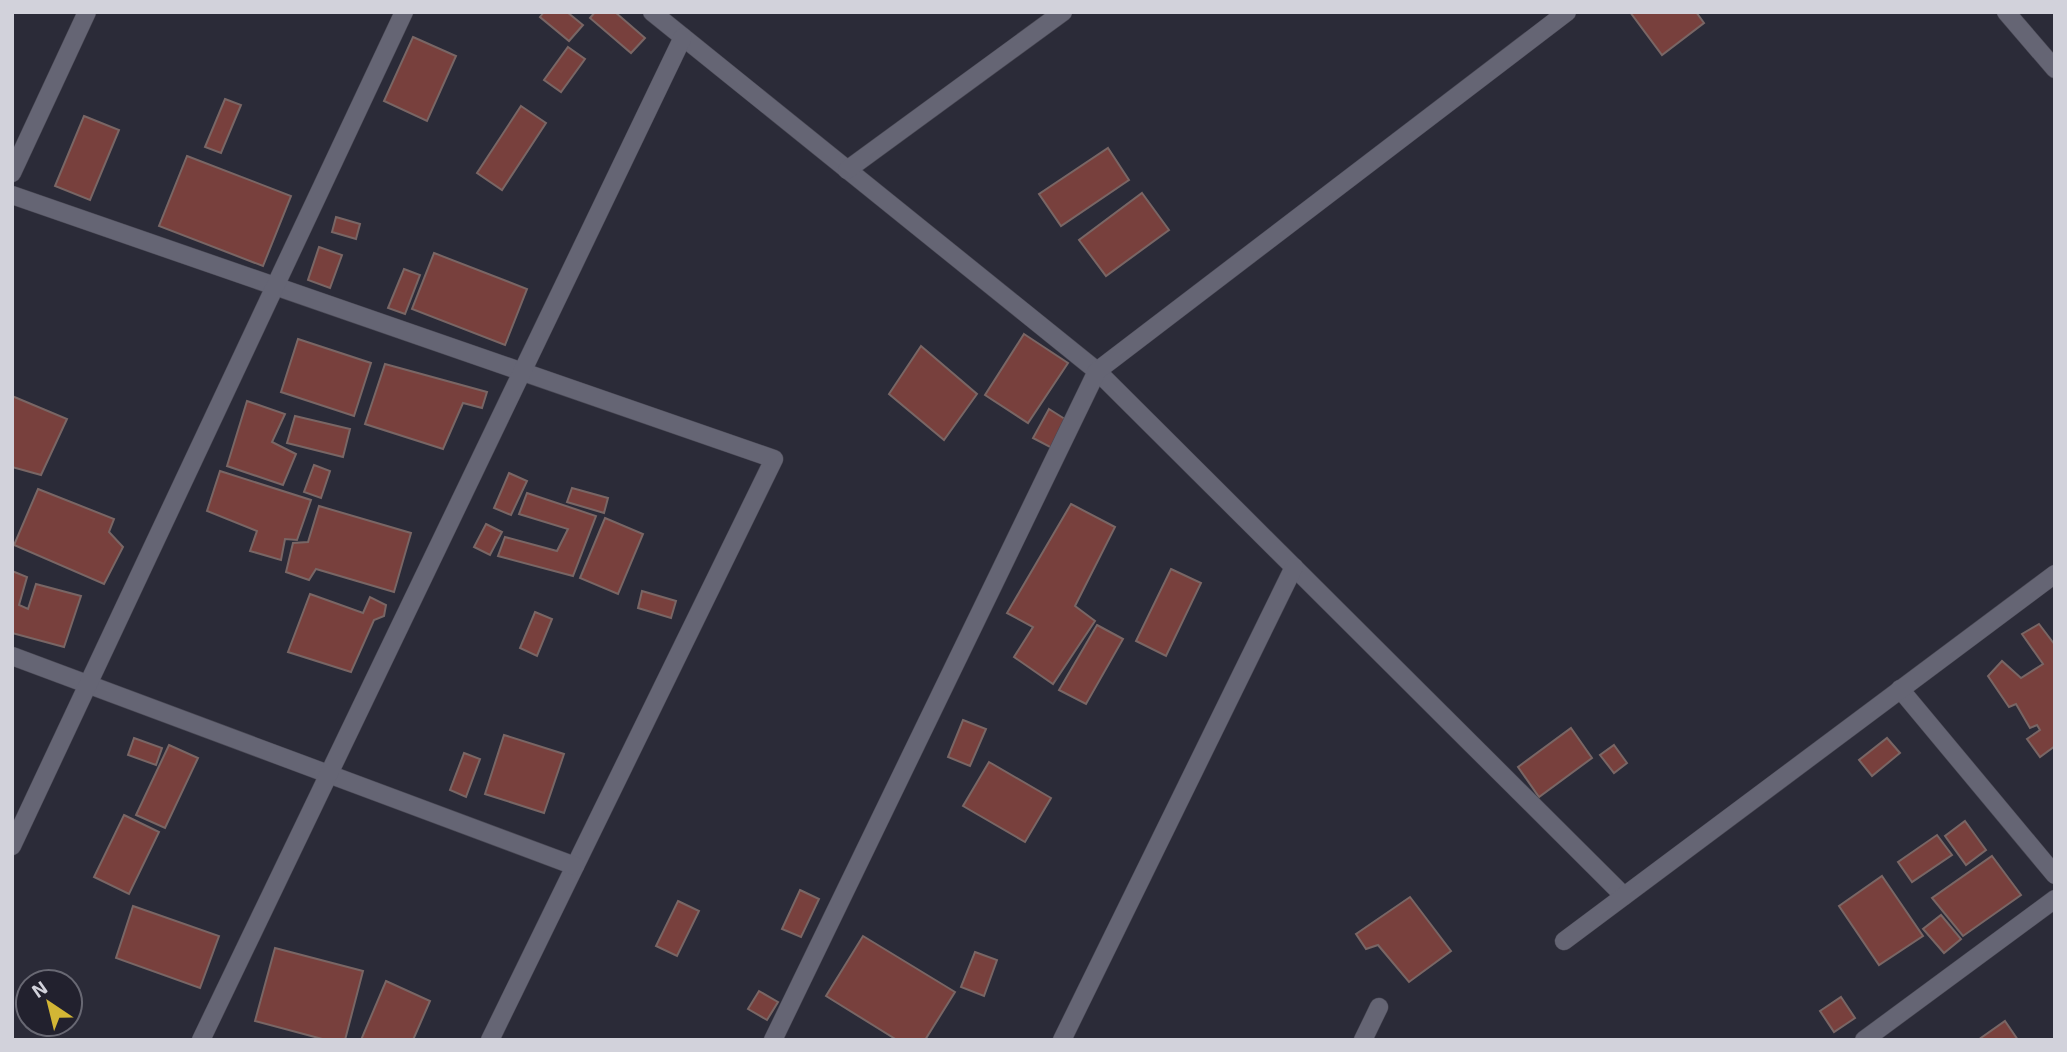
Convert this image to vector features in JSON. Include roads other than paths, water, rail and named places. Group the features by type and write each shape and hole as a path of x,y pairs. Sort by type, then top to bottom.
{"street":[{"path":"12,173 87,12"},
{"path":"12,846 404,12"},
{"path":"652,12 1097,371 1624,896"},
{"path":"847,170 1063,12"},
{"path":"773,1040 1097,371 1567,12"},
{"path":"2006,12 2055,69"},
{"path":"201,1040 683,37"},
{"path":"12,195 774,459 490,1040"},
{"path":"1062,1040 1294,567"},
{"path":"1564,941 2055,574"},
{"path":"12,656 575,866"},
{"path":"1900,689 2055,875"},
{"path":"1864,1040 2055,899"},
{"path":"1363,1040 1380,1007"}]}
